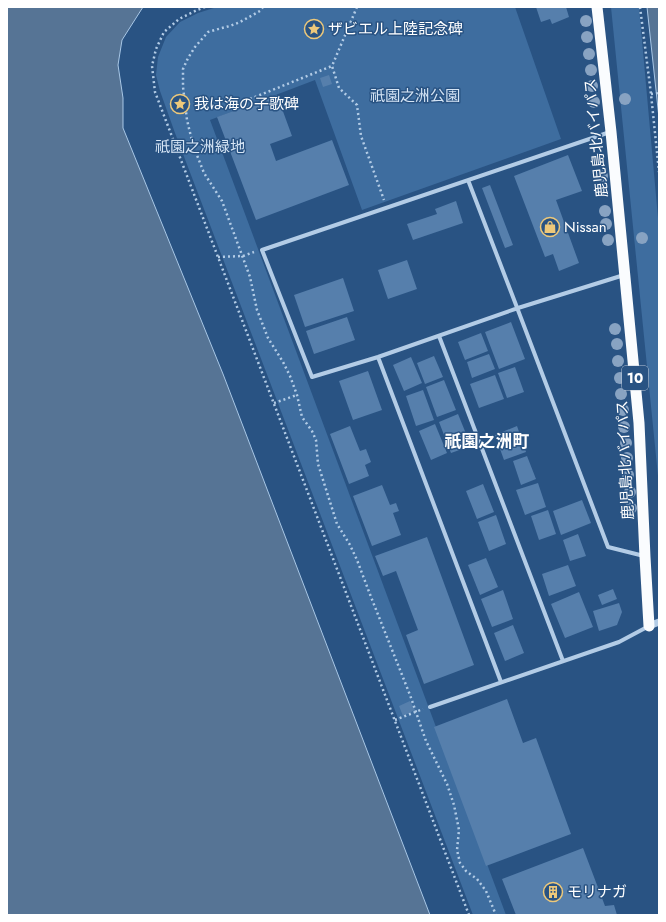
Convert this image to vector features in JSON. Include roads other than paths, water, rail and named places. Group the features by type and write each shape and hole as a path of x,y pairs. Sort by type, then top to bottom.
{"highway":[{"name":"鹿児島北バイパス","path":"597,7 611,132 639,423 645,557 654,624"}],"street":[{"path":"611,132 262,250 312,377 378,357 518,308 625,274"},
{"path":"468,180 608,546 645,557"},
{"path":"438,336 563,660"},
{"path":"378,357 501,682"},
{"path":"430,707 619,642 654,624"}],"place":[{"name":"ザビエル上陸記念碑","path":"314,29"},
{"name":"我は海の子歌碑","path":"180,104"},
{"name":"Nissan","path":"550,227"},
{"name":"モリナガ","path":"553,892"}],"district":[{"name":"祇園之洲町","path":"487,441"}],"park label":[{"name":"祇園之洲公園","path":"415,96"},
{"name":"祇園之洲緑地","path":"200,147"}]}
